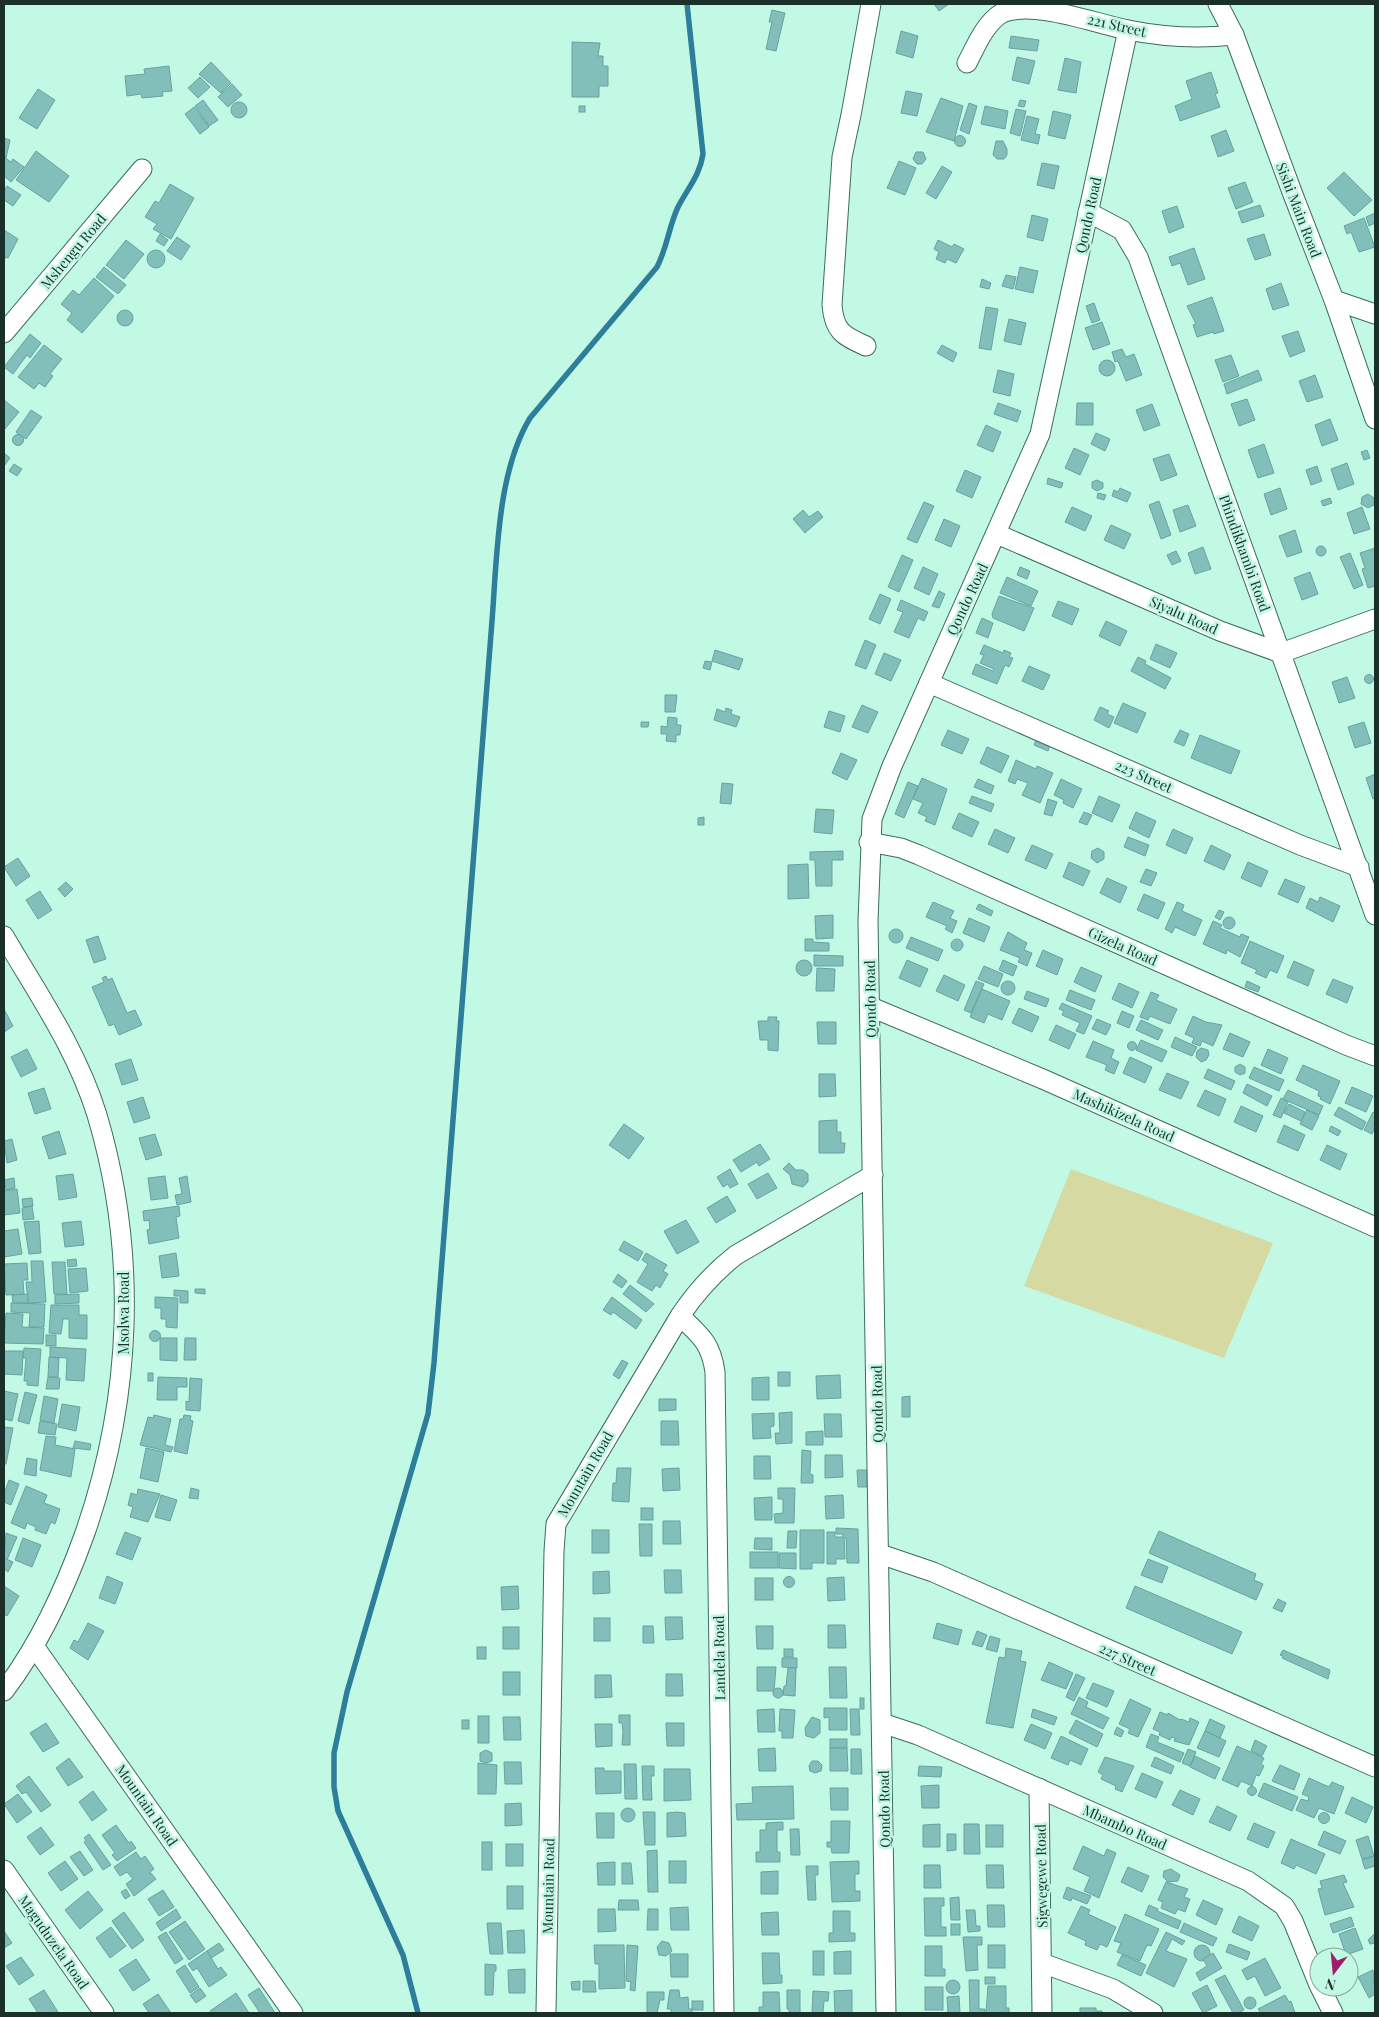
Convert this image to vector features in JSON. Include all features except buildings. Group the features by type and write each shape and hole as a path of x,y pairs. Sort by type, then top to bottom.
{"street":[{"path":"866,346 845,336 839,329 833,320 832,305 842,157 871,4"},
{"name":"Sishi Main Road","path":"1218,4 1234,35 1334,300 1375,418"},
{"name":"221 Street","path":"967,63 986,30 1001,14 1016,8 1033,7 1056,11 1128,30 1195,38 1234,35"},
{"name":"Qondo Road","path":"886,2013 880,1554 868,921 869,842 876,803 1040,434 1128,30"},
{"name":"Mshengu Road","path":"5,330 142,169"},
{"name":"Phindikhambi Road","path":"1088,212 1122,230 1138,257 1375,915"},
{"path":"1334,300 1375,314"},
{"name":"Siyalu Road","path":"997,534 1220,631 1281,652"},
{"path":"1281,652 1375,619"},
{"name":"223 Street","path":"929,683 1300,845 1359,867"},
{"name":"Gizela Road","path":"869,842 901,848 919,855 1346,1045 1375,1056"},
{"name":"Msolwa Road","path":"4,936 65,1038 96,1114 109,1164 118,1213 125,1301 123,1365 118,1404 97,1497 76,1559 53,1612 34,1646 4,1691"},
{"name":"Mashikizela Road","path":"870,1007 1028,1072 1375,1227"},
{"name":"Mountain Road","path":"546,2013 554,1534 562,1512 680,1316 699,1289 717,1269 736,1255 873,1175"},
{"name":"Landela Road","path":"680,1316 701,1335 710,1347 715,1372 724,2013"},
{"name":"227 Street","path":"880,1554 933,1572 1375,1767"},
{"name":"Mountain Road","path":"34,1646 293,2013"},
{"name":"Mbambo Road","path":"882,1722 918,1735 1248,1881 1273,1896 1284,1906 1293,1921 1309,1960"},
{"name":"Sigwegewe Road","path":"1039,1788 1042,2013"},
{"name":"Maguduzela Road","path":"4,1870 104,2013"},
{"path":"1042,1964 1112,1990 1154,2013"},
{"name":"Mbambo Road","path":"1325,1997 1333,2013"}],"green space":[{"path":"1071,1169 1273,1243 1224,1358 1024,1286"}],"waterway":[{"path":"418,2013 403,1955 338,1811 334,1787 334,1753 347,1692 428,1414 434,1363 498,543 505,489 519,440 530,418 657,267 678,207 699,168 703,154 687,4"}]}
